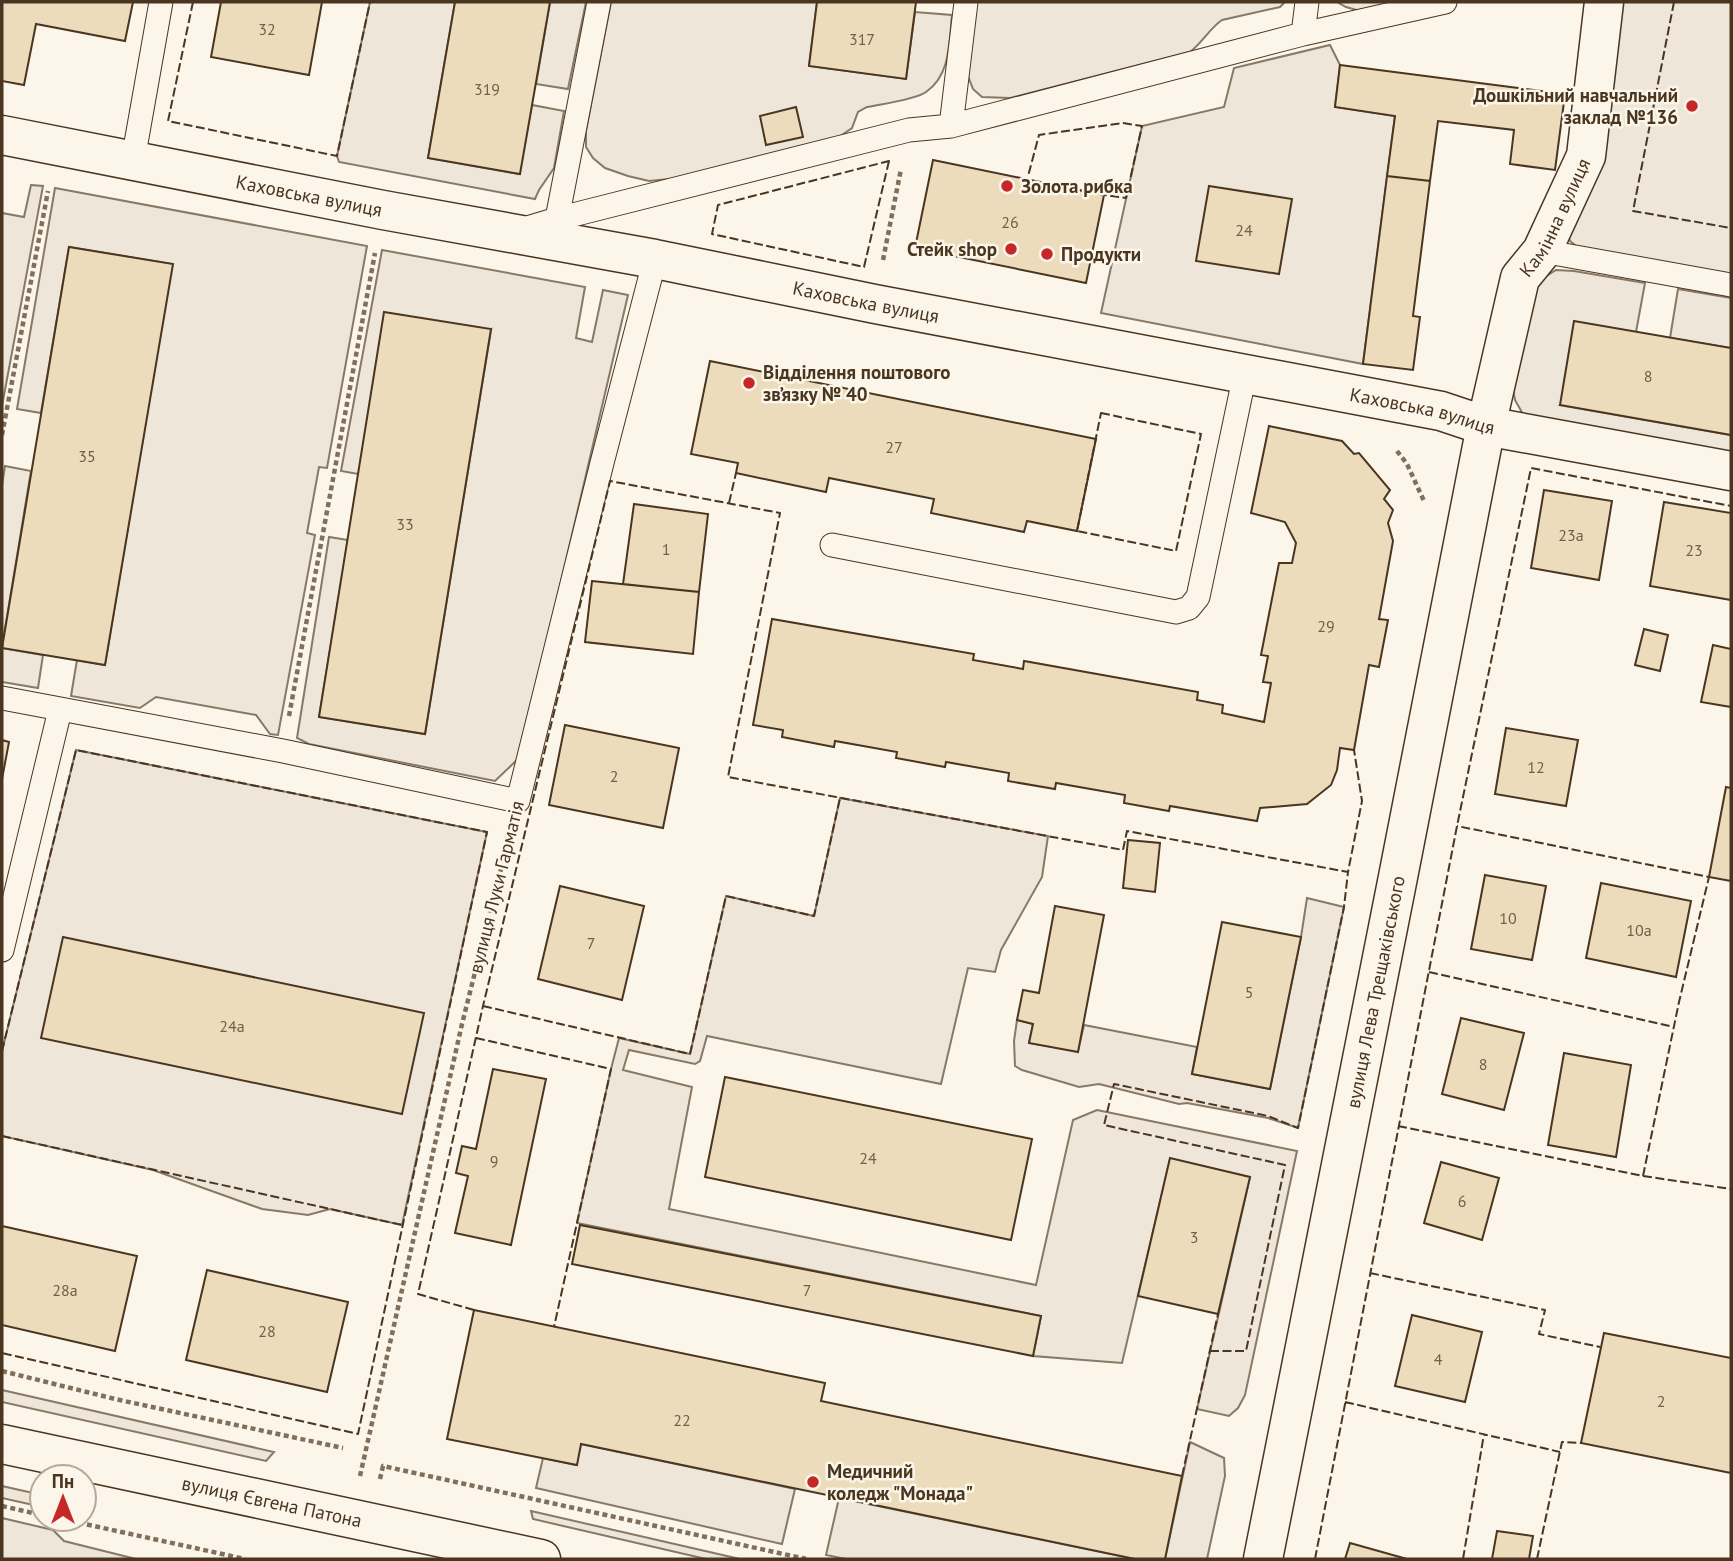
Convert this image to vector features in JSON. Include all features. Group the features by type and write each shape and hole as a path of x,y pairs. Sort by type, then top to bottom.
{"street":[{"name":"Камінна вулиця","path":"1486,426 1520,278 1542,251 1586,156 1604,2"},
{"name":"Каховська вулиця","path":"2,135 1441,411 1486,426 1731,471"},
{"name":"вулиця Лева Трещаківського","path":"1263,1559 1486,426"},
{"name":"вулиця Євгена Патона","path":"2,1444 541,1559"}],"lane":[{"path":"133,160 160,2"},
{"path":"557,219 599,2"},
{"path":"951,125 966,2"},
{"path":"1303,34 1307,2"},
{"path":"508,234 557,219 909,131 951,125 1303,34 1445,2"},
{"path":"1542,251 1731,285"},
{"name":"вулиця Луки Гарматія","path":"518,801 655,260"},
{"path":"832,545 1176,612 1189,608 1198,597 1245,374"},
{"path":"2,698 283,751 518,801"},
{"path":"2,950 60,710"}],"path":[{"path":"875,304 909,131"},
{"path":"2,435 56,145"},
{"path":"283,751 383,210"},
{"name":"вулиця Луки Гарматія","path":"351,1517 462,1024 518,801"},
{"path":"2,1371 115,1399 343,1448"},
{"path":"383,1466 806,1559"},
{"path":"2,1506 28,1511"},
{"path":"98,1527 245,1559"}],"shaded area":[{"path":"370,2 455,2 428,158 519,174 532,105 564,111 554,168 535,199 339,162 337,156"},
{"path":"550,2 586,2 568,89 536,84"},
{"path":"611,2 817,2 809,66 906,79 915,12 952,15 944,67 934,85 921,95 867,107 858,112 852,128 836,139 679,178 649,181 605,168 593,158 586,147 586,131"},
{"path":"976,2 1285,2 1280,7 1222,20 1190,52 1010,98 982,97 973,89 968,76"},
{"path":"1337,2 1405,2 1360,11"},
{"path":"1623,2 1731,2 1731,276 1581,250 1570,241 1564,227"},
{"path":"1330,45 1340,65 1335,107 1395,116 1363,364 1101,313 1142,126 1224,107 1234,68"},
{"path":"31,185 43,186 2,406 2,213 24,217"},
{"path":"55,188 367,246 327,468 319,467 307,533 315,535 278,735 270,734 256,715 156,697 140,708 71,696 77,660 105,665 172,264 69,247 41,413 17,409"},
{"path":"382,250 585,287 576,338 592,342 603,290 628,295 520,757 495,781 309,744 297,738 329,537 348,540 319,717 425,734 491,330 358,474 341,471"},
{"path":"1556,270 1645,283 1636,332 1560,405 1731,435 1731,459 1524,416 1515,400 1512,384 1537,282"},
{"path":"1678,289 1731,298 1731,348 1670,338"},
{"path":"5,466 31,471 2,647 2,485"},
{"path":"2,648 43,655 38,688 2,682"},
{"path":"76,750 487,832 402,1225 330,1209 308,1215 262,1209 153,1170 2,1136 2,1051"},
{"path":"840,798 1048,836 1042,877 1001,950 995,972 968,968 941,1084 707,1036 700,1061 695,1064 629,1050 623,1070 692,1087 669,1209 1036,1285 1073,1120 1097,1110 1297,1151 1245,1395 1238,1408 1229,1416 1197,1409 1250,1177 1170,1159 1122,1363 1033,1356 1041,1316 577,1223 619,1038 690,1054 726,896 814,916"},
{"path":"1307,898 1344,907 1298,1128 1268,1118 1187,1103 1179,1104 1099,1084 1079,1087 1015,1066 1017,1020 1033,1024 1029,1043 1078,1051 1084,1025 1197,1047 1192,1074 1270,1089"},
{"path":"2,1390 274,1452 266,1461 2,1402"},
{"path":"1190,1442 1224,1458 1225,1476 1207,1559 1165,1559"},
{"path":"581,1444 795,1489 782,1544 536,1488 543,1458 576,1465"},
{"path":"2,1486 28,1492 28,1504 2,1498"},
{"path":"839,1498 1135,1559 846,1559 826,1555"},
{"path":"531,1511 740,1559 706,1559 533,1519"},
{"path":"2,1518 28,1524 28,1533 56,1533 64,1541 136,1559 2,1559"}],"building":[{"path":"2,2 133,2 125,41 36,24 24,85 2,81"},
{"path":"221,2 322,2 309,75 211,57"},
{"path":"455,2 550,2 520,174 428,158"},
{"path":"817,2 916,2 906,79 809,66"},
{"path":"1340,65 1565,94 1555,170 1510,164 1514,130 1438,121 1430,181 1387,176 1395,116 1335,107"},
{"path":"796,107 803,137 766,145 760,116"},
{"path":"933,160 1104,195 1086,283 915,248"},
{"path":"1387,176 1430,181 1413,316 1420,317 1413,370 1363,364"},
{"path":"1209,186 1292,199 1279,274 1196,261"},
{"path":"69,247 173,264 105,665 2,648"},
{"path":"384,312 491,329 425,734 319,717"},
{"path":"1574,321 1731,348 1731,435 1560,405"},
{"path":"710,361 1096,439 1077,531 1027,521 1024,532 931,513 934,499 829,478 826,492 736,473 738,463 691,454"},
{"path":"1269,426 1342,441 1354,454 1359,453 1390,490 1384,499 1393,510 1388,523 1393,541 1379,619 1388,620 1379,667 1369,665 1354,750 1340,748 1337,770 1331,785 1307,804 1260,808 1257,821 1170,806 1169,811 1124,803 1125,795 1056,783 1055,789 1008,781 1009,773 946,762 945,767 896,758 897,752 835,741 834,747 782,737 783,730 753,725 772,619 974,654 973,660 1023,669 1024,661 1198,692 1197,700 1223,705 1222,713 1264,722 1271,683 1263,682 1268,656 1261,655 1279,563 1292,563 1296,543 1285,522 1251,513"},
{"path":"1544,490 1612,501 1599,580 1531,568"},
{"path":"1664,502 1731,513 1731,600 1650,586"},
{"path":"634,504 708,514 699,592 623,584"},
{"path":"592,581 699,592 693,654 585,642"},
{"path":"1644,629 1668,635 1660,671 1635,665"},
{"path":"1713,645 1731,649 1731,707 1701,702"},
{"path":"565,725 679,748 663,828 549,805"},
{"path":"1506,728 1578,740 1566,806 1495,794"},
{"path":"2,740 9,742 2,779"},
{"path":"1726,787 1731,788 1731,881 1709,877"},
{"path":"1128,840 1160,843 1155,892 1123,888"},
{"path":"1485,875 1546,886 1532,960 1471,949"},
{"path":"1601,883 1691,901 1676,977 1586,958"},
{"path":"560,886 644,906 622,1000 538,979"},
{"path":"1055,906 1104,915 1078,1052 1029,1043 1033,1024 1017,1020 1023,990 1039,993"},
{"path":"1222,922 1301,937 1270,1089 1192,1074"},
{"path":"63,937 424,1013 402,1114 41,1038"},
{"path":"1461,1018 1524,1033 1504,1110 1442,1094"},
{"path":"1564,1053 1631,1065 1616,1157 1548,1145"},
{"path":"493,1069 546,1079 511,1245 455,1233 468,1176 456,1173 462,1146 476,1149"},
{"path":"725,1077 1032,1139 1011,1240 705,1177"},
{"path":"1170,1158 1250,1177 1218,1314 1138,1296"},
{"path":"1441,1162 1499,1178 1482,1240 1424,1223"},
{"path":"580,1225 1041,1316 1033,1356 572,1264"},
{"path":"2,1226 137,1256 115,1351 2,1325"},
{"path":"207,1270 348,1302 327,1392 186,1360"},
{"path":"474,1310 825,1383 821,1401 1182,1476 1165,1559 1135,1559 581,1444 577,1465 447,1439"},
{"path":"1412,1315 1482,1332 1465,1402 1395,1386"},
{"path":"1604,1333 1731,1358 1731,1473 1581,1443"},
{"path":"1497,1531 1533,1536 1529,1559 1492,1559"},
{"path":"1350,1543 1407,1559 1345,1559"}],"fence":[{"path":"193,2 168,121 337,156 370,2"},
{"path":"1674,2 1633,211 1731,228"},
{"path":"1123,123 1142,126 1126,198 1027,180 1039,135 1123,123"},
{"path":"889,161 864,267 712,234 718,205 889,161"},
{"path":"1101,413 1201,434 1176,551 1077,531 1101,413"},
{"path":"1315,1559 1457,826 1531,468 1731,506"},
{"path":"729,503 736,473"},
{"path":"474,1310 418,1294 483,1006 610,481 780,513 728,777 1123,850 1127,831 1348,872 1362,801 1354,750"},
{"path":"2,1051 76,750 487,832 358,1434 2,1353"},
{"path":"483,1006 690,1054 726,896 814,916 840,798"},
{"path":"1398,1126 1643,1176 1679,1002 1709,877 1457,826"},
{"path":"1210,1351 1246,1351 1285,1165 1104,1125 1114,1084 1268,1116 1298,1128 1344,907 1348,872"},
{"path":"1429,972 1674,1027"},
{"path":"476,1038 611,1069 554,1327"},
{"path":"2,1136 402,1225"},
{"path":"1643,1176 1731,1189"},
{"path":"1370,1273 1545,1310 1539,1334 1600,1347"},
{"path":"1182,1476 1218,1314"},
{"path":"1345,1402 1560,1452"},
{"path":"1463,1559 1484,1434"},
{"path":"1537,1559 1562,1442 1581,1443"}],"place":[{"name":"Дошкільний навчальний заклад №136","path":"1692,106"},
{"name":"Золота рибка","path":"1007,186"},
{"name":"Стейк shop","path":"1011,249"},
{"name":"Продукти","path":"1047,254"},
{"name":"Відділення поштового зв’язку № 40","path":"749,383"},
{"name":"Медичний коледж \"Монада\"","path":"813,1482"}]}
